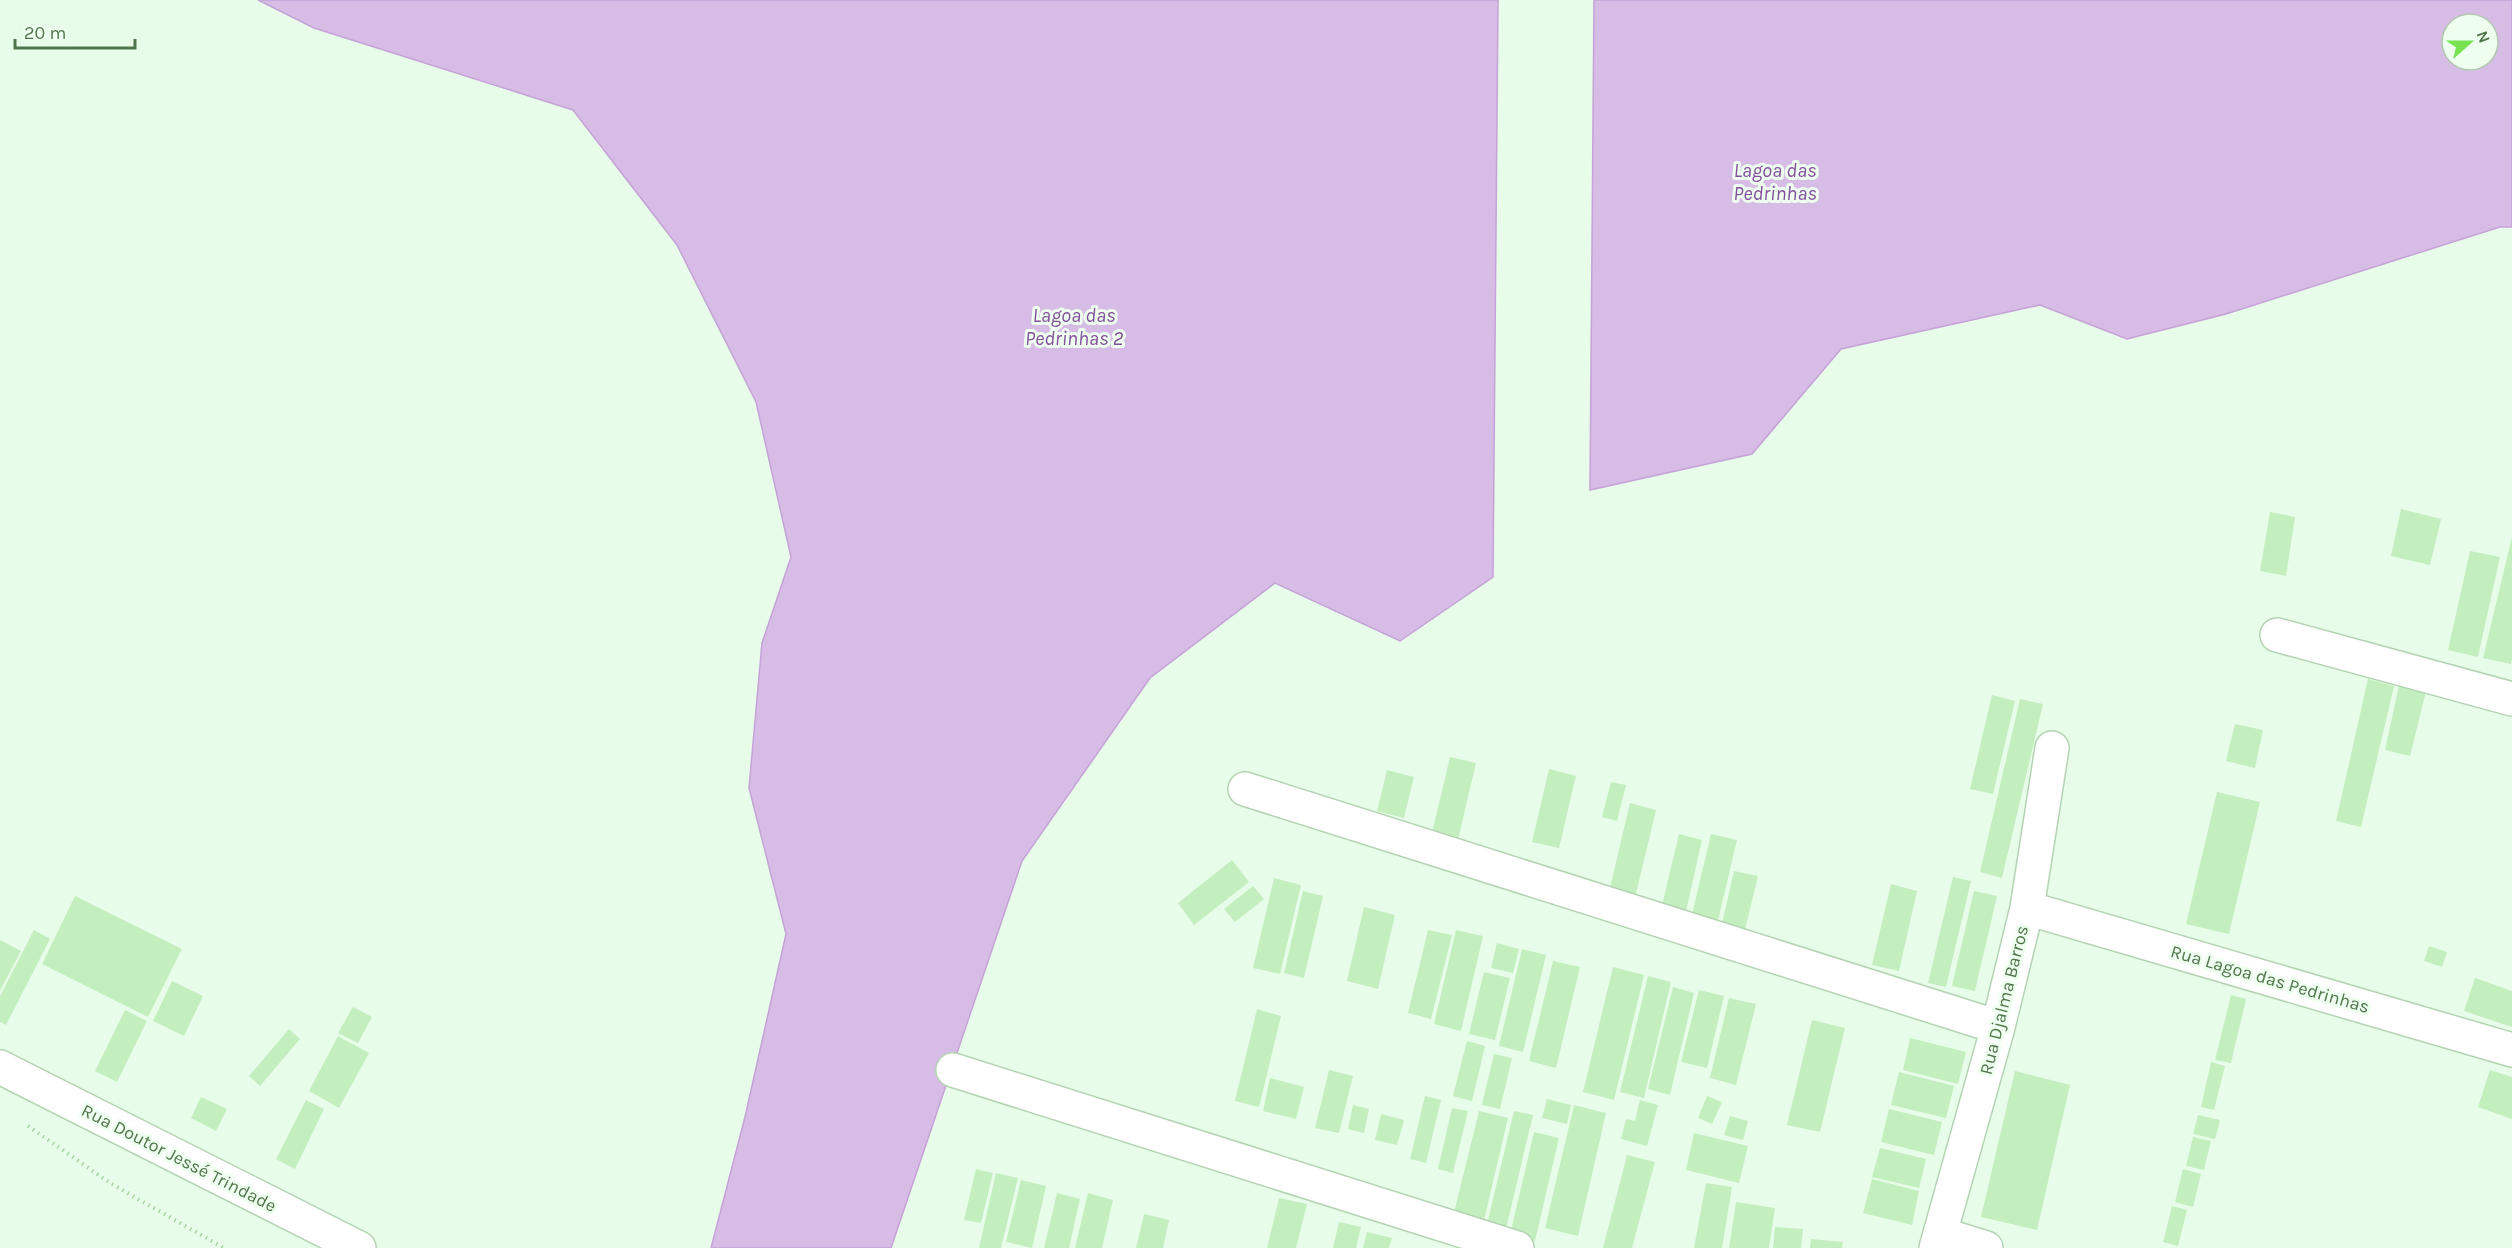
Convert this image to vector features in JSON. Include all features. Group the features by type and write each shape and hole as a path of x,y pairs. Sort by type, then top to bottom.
{"street":[{"path":"2277,635 2512,699"},
{"name":"Rua Djalma Barros","path":"1938,1241 1998,1027 2027,908 2052,748"},
{"path":"1245,789 1998,1027"},
{"name":"Rua Lagoa das Pedrinhas","path":"2027,908 2512,1050"},
{"name":"Rua Doutor Jessé Trindade","path":"0,1067 359,1248"},
{"path":"953,1070 1517,1248"},
{"path":"1938,1241 1986,1248"}],"path":[{"path":"18,1119 110,1183 224,1248"}],"water":[{"name":"Lagoa das Pedrinhas 2","path":"258,0 1498,0 1493,577 1400,641 1275,583 1150,678 1022,861 891,1248 711,1248 745,1117 786,934 749,788 762,643 791,557 756,402 677,245 573,110 314,28"},
{"name":"Lagoa das Pedrinhas","path":"1594,0 2512,0 2512,227 2500,227 2226,314 2127,339 2040,305 1841,349 1752,454 1590,490"}],"building":[{"path":"2401,509 2441,519 2430,565 2391,556"},
{"path":"2270,512 2295,517 2286,576 2260,571"},
{"path":"2512,537 2512,659 2511,664 2483,658"},
{"path":"2470,551 2500,557 2478,657 2448,650"},
{"path":"2368,679 2394,686 2361,827 2336,821"},
{"path":"2400,681 2427,687 2410,756 2385,750"},
{"path":"1992,695 2015,701 1993,794 1970,789"},
{"path":"2020,699 2043,704 2002,878 1980,872"},
{"path":"2235,724 2263,730 2255,768 2226,761"},
{"path":"1450,757 1476,763 1456,848 1430,842"},
{"path":"1549,769 1576,776 1559,848 1532,842"},
{"path":"1387,770 1414,777 1404,818 1377,811"},
{"path":"1611,782 1626,785 1617,821 1602,817"},
{"path":"2217,792 2260,802 2229,934 2186,924"},
{"path":"1630,803 1656,810 1634,902 1608,896"},
{"path":"1679,834 1702,840 1684,920 1660,914"},
{"path":"1711,834 1737,840 1716,929 1690,923"},
{"path":"1232,860 1249,882 1194,925 1178,903"},
{"path":"1734,871 1758,876 1744,934 1721,928"},
{"path":"1953,877 1971,881 1946,987 1928,983"},
{"path":"1274,878 1301,885 1280,974 1253,968"},
{"path":"1891,884 1917,891 1899,971 1872,965"},
{"path":"1253,886 1264,899 1235,922 1224,909"},
{"path":"1303,891 1323,896 1304,978 1284,973"},
{"path":"1974,891 1997,896 1975,991 1952,986"},
{"path":"75,896 182,949 148,1017 42,964"},
{"path":"1364,907 1395,915 1378,989 1347,981"},
{"path":"34,930 50,939 6,1025 0,1022 0,996"},
{"path":"1428,930 1452,935 1431,1019 1408,1013"},
{"path":"1456,930 1483,936 1461,1031 1434,1024"},
{"path":"0,940 21,951 0,991"},
{"path":"1497,943 1519,949 1513,973 1491,968"},
{"path":"2429,946 2447,952 2442,967 2424,961"},
{"path":"1522,949 1546,955 1523,1052 1499,1046"},
{"path":"1553,961 1580,967 1556,1068 1529,1061"},
{"path":"1613,967 1644,975 1614,1100 1583,1092"},
{"path":"1484,972 1510,978 1495,1040 1469,1034"},
{"path":"1648,976 1671,982 1644,1098 1620,1092"},
{"path":"2475,978 2512,991 2512,1027 2464,1011"},
{"path":"172,981 203,996 184,1036 153,1021"},
{"path":"1673,987 1694,993 1670,1095 1648,1089"},
{"path":"1699,990 1724,996 1707,1068 1681,1062"},
{"path":"2231,995 2246,999 2231,1063 2215,1060"},
{"path":"1729,998 1756,1004 1736,1085 1710,1078"},
{"path":"353,1007 372,1017 358,1043 338,1033"},
{"path":"1257,1009 1281,1016 1259,1107 1235,1101"},
{"path":"125,1010 147,1021 117,1082 95,1071"},
{"path":"1812,1020 1845,1028 1820,1132 1787,1125"},
{"path":"289,1029 300,1039 260,1086 249,1076"},
{"path":"338,1036 369,1053 339,1108 309,1091"},
{"path":"1910,1038 1966,1052 1958,1084 1903,1070"},
{"path":"1467,1041 1485,1046 1472,1101 1453,1096"},
{"path":"1494,1054 1512,1058 1500,1109 1482,1105"},
{"path":"2211,1062 2225,1066 2214,1110 2201,1107"},
{"path":"1329,1070 1353,1076 1339,1133 1315,1128"},
{"path":"2490,1070 2512,1077 2512,1119 2478,1107"},
{"path":"2015,1071 2070,1085 2037,1230 1981,1217"},
{"path":"1899,1072 1954,1086 1946,1118 1891,1105"},
{"path":"1270,1078 1304,1087 1296,1119 1263,1111"},
{"path":"1425,1096 1441,1100 1426,1163 1410,1159"},
{"path":"1707,1096 1722,1102 1712,1124 1698,1118"},
{"path":"201,1097 227,1109 216,1131 191,1118"},
{"path":"1547,1099 1571,1105 1567,1124 1542,1118"},
{"path":"306,1100 324,1109 295,1169 276,1159"},
{"path":"1640,1100 1658,1105 1647,1146 1621,1139 1626,1119 1635,1121"},
{"path":"1353,1105 1369,1109 1364,1133 1348,1129"},
{"path":"1574,1105 1606,1113 1578,1236 1545,1228"},
{"path":"1452,1108 1468,1111 1453,1173 1438,1169"},
{"path":"1889,1109 1942,1122 1934,1155 1881,1142"},
{"path":"1479,1111 1508,1118 1482,1229 1452,1221"},
{"path":"1514,1111 1533,1115 1504,1237 1485,1233"},
{"path":"1381,1114 1404,1120 1397,1145 1375,1140"},
{"path":"2198,1115 2220,1120 2215,1139 2193,1134"},
{"path":"1730,1116 1748,1121 1743,1140 1724,1135"},
{"path":"1534,1132 1559,1138 1535,1241 1510,1235"},
{"path":"1694,1133 1748,1146 1739,1183 1686,1170"},
{"path":"2193,1137 2211,1141 2204,1170 2186,1166"},
{"path":"1880,1148 1926,1159 1919,1188 1872,1177"},
{"path":"1627,1155 1655,1162 1632,1248 1603,1248"},
{"path":"976,1169 993,1173 981,1223 964,1220"},
{"path":"2183,1169 2201,1174 2193,1207 2175,1202"},
{"path":"996,1173 1018,1178 1001,1248 979,1248"},
{"path":"1872,1179 1919,1191 1912,1225 1863,1213"},
{"path":"1021,1180 1046,1186 1032,1248 1006,1242"},
{"path":"1706,1183 1732,1187 1722,1248 1694,1248"},
{"path":"1057,1193 1080,1199 1069,1248 1044,1248"},
{"path":"1088,1193 1113,1200 1102,1248 1075,1248"},
{"path":"1279,1198 1307,1204 1296,1248 1267,1248"},
{"path":"1736,1202 1775,1208 1769,1248 1729,1248"},
{"path":"2172,1206 2187,1210 2178,1246 2163,1242"},
{"path":"1144,1214 1169,1220 1163,1248 1136,1248"},
{"path":"1339,1222 1361,1227 1356,1248 1333,1248"},
{"path":"1775,1227 1803,1229 1801,1248 1773,1248"},
{"path":"1367,1232 1392,1238 1389,1248 1363,1248"},
{"path":"1811,1239 1843,1242 1842,1248 1810,1248"}]}
